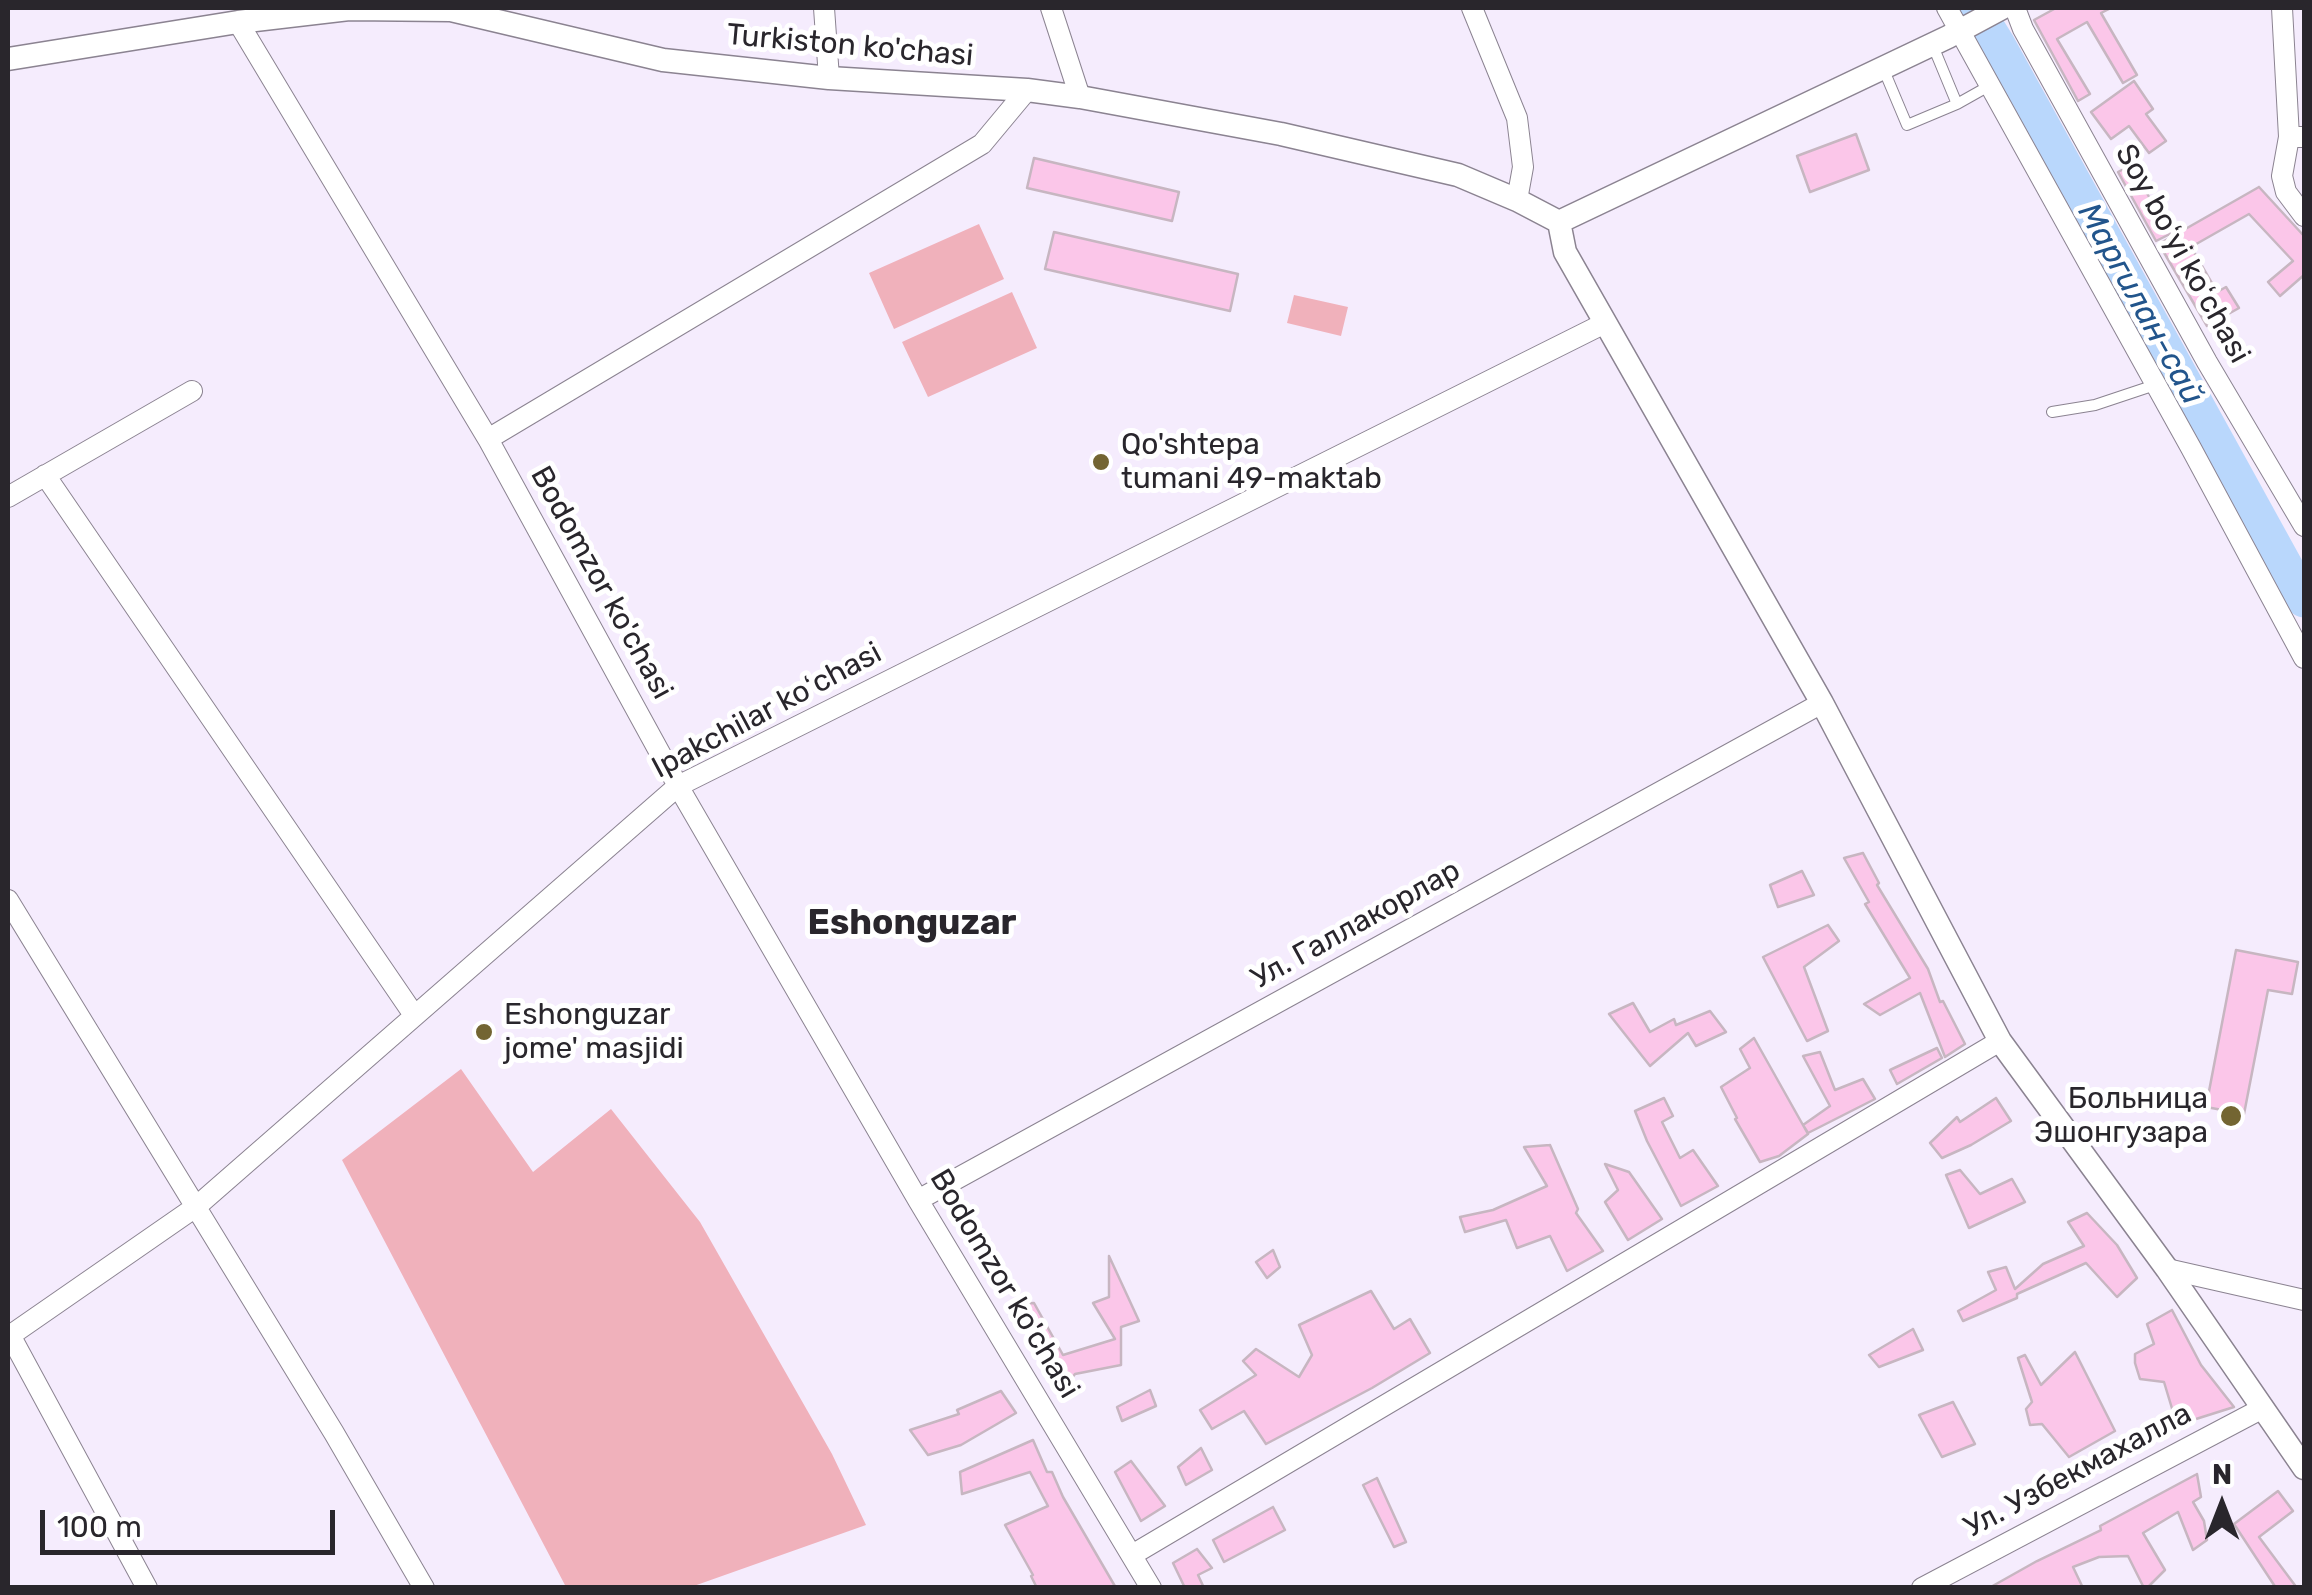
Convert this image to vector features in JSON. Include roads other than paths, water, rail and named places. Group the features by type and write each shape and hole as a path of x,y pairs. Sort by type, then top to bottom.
{"street":[{"path":"824,8 829,78"},
{"path":"1051,8 1080,97"},
{"path":"1472,8 1518,118 1523,167 1518,200"},
{"path":"1947,8 1947,37 1989,86 2304,658"},
{"path":"2002,8 1559,222 1566,252 1822,704 2000,1041 2304,1468"},
{"name":"Soy boʻyi koʻchasi","path":"2015,8 2207,362 2304,526"},
{"path":"2282,8 2297,137 2282,176 2286,192 2304,216"},
{"name":"Turkiston ko'chasi","path":"8,59 238,22 349,9 451,9 663,60 829,78 1027,90 1281,134 1458,175 1559,222"},
{"name":"Bodomzor ko'chasi","path":"238,22 488,439 678,786 918,1200 1151,1588"},
{"path":"488,439 982,144 1027,90"},
{"name":"Ipakchilar koʻchasi","path":"9,1336 196,1206 678,786 1605,324"},
{"path":"8,497 192,390"},
{"path":"45,476 414,1015"},
{"name":"Ул. Галлакорлар","path":"918,1200 1822,704"},
{"path":"8,900 334,1433 424,1588"},
{"path":"1132,1555 2000,1041"},
{"path":"2166,1270 2304,1300"},
{"path":"9,1336 147,1588"},
{"name":"Ул. Узбекмахалла","path":"1922,1588 2263,1408"}],"lane":[{"path":"1947,37 1957,104"},
{"path":"1883,67 1906,125 1989,86"},
{"path":"2052,412 2096,405 2156,385"}],"waterway":[{"name":"Маргилан-сай","path":"1975,8 2304,600"}],"place":[{"name":"Qo'shtepa tumani 49-maktab","path":"1101,462"},
{"name":"Eshonguzar jome' masjidi","path":"484,1032"},
{"name":"Больница Эшонгузара","path":"2231,1116"}],"district":[{"name":"Eshonguzar","path":"912,924"}]}
